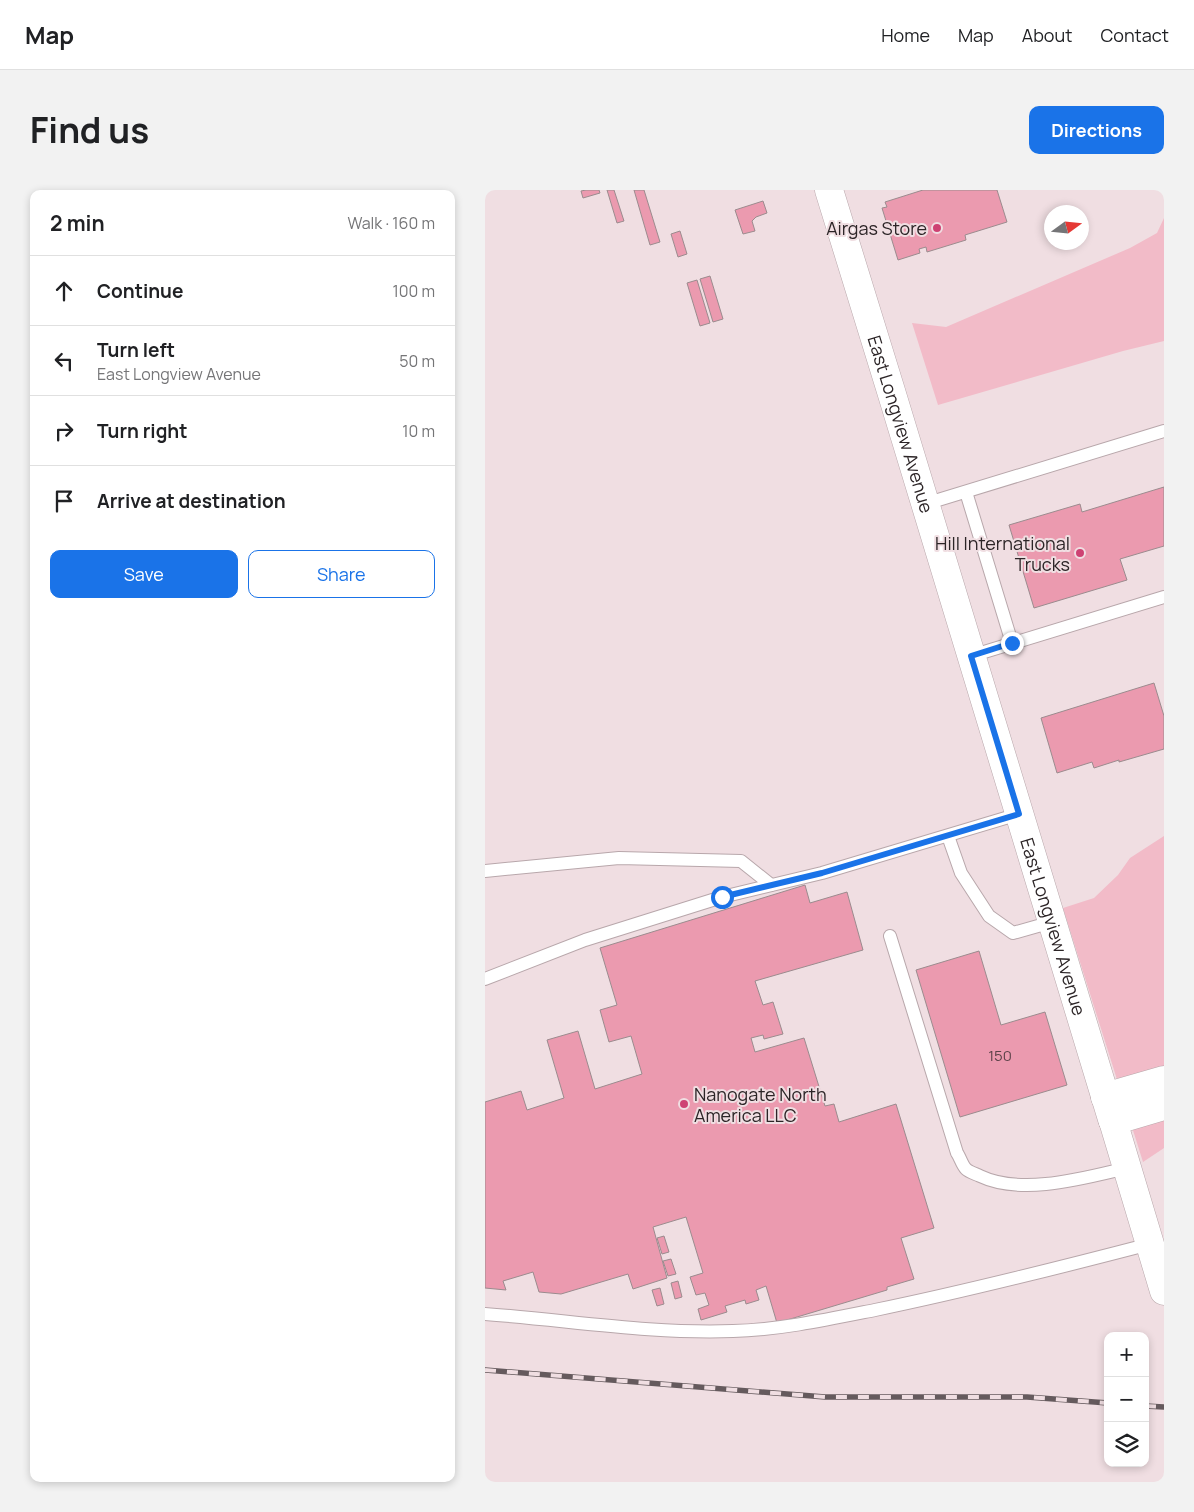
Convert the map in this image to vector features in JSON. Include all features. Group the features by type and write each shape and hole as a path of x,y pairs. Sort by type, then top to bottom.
{"main road":[{"name":"East Longview Avenue","path":"829,190 1164,1291"},
{"path":"1109,1109 1164,1080"},
{"path":"1109,1109 1164,1106"}],"lane":[{"path":"925,504 1164,431"},
{"path":"966,492 1012,643"},
{"path":"971,656 1164,597"},
{"path":"485,979 585,940 722,897 822,873 1019,814"},
{"path":"948,836 961,873 989,916 1013,933 1052,922"},
{"path":"485,871 619,858 741,861 771,885"},
{"path":"890,936 957,1152 966,1170 987,1180 1034,1185 1057,1184 1127,1168"},
{"path":"485,1314 670,1332 735,1331 816,1322 890,1307 993,1285 1150,1244"}],"shaded area":[{"path":"1164,218 1164,341 1123,351 938,405 912,323 946,327 1130,248 1157,233"},
{"path":"1164,836 1164,1148 1143,1162 1063,908 1094,898 1118,875 1130,858"}],"building":[{"path":"599,190 600,193 583,198 581,191"},
{"path":"607,190 614,190 624,221 617,223"},
{"path":"634,190 644,190 660,242 650,245"},
{"name":"Airgas Store","path":"923,190 997,190 1007,222 965,235 966,240 927,252 926,247 919,249 920,253 898,260 882,208 887,207 885,202"},
{"path":"763,201 767,213 756,217 752,221 755,231 743,234 735,210"},
{"path":"680,231 687,254 678,257 671,234"},
{"path":"710,276 723,319 713,322 700,279"},
{"path":"697,280 710,323 700,326 687,283"},
{"name":"Hill International Trucks","path":"1164,487 1164,546 1120,559 1127,580 1034,608 1009,525 1080,504 1082,512"},
{"path":"1154,683 1164,716 1164,749 1094,768 1092,762 1057,773 1041,718"},
{"name":"Nanogate North America LLC","path":"805,885 810,903 847,892 863,950 755,981 763,1005 773,1002 783,1034 764,1039 763,1035 751,1038 755,1052 804,1038 825,1106 834,1104 839,1122 896,1104 934,1228 901,1238 914,1279 887,1287 887,1290 777,1323 766,1286 756,1290 759,1300 746,1304 745,1300 725,1306 727,1312 701,1320 698,1309 709,1305 705,1293 696,1295 690,1277 703,1273 686,1217 653,1227 667,1278 633,1289 628,1274 561,1294 539,1292 533,1272 503,1281 506,1290 485,1288 485,1102 521,1091 527,1110 564,1098 547,1040 578,1031 595,1089 642,1074 631,1036 609,1042 600,1010 617,1005 600,948"},
{"path":"979,951 1001,1025 1045,1012 1067,1085 960,1117 916,970"},
{"path":"664,1236 669,1252 662,1254 657,1238"},
{"path":"671,1259 676,1274 668,1276 663,1261"},
{"path":"678,1281 682,1297 675,1299 671,1283"},
{"path":"660,1288 664,1304 657,1306 652,1290"}],"railway":[{"path":"485,1370 825,1397 1027,1397 1104,1403"},
{"path":"1149,1406 1164,1407"}],"place":[{"name":"Airgas Store","path":"937,228"},
{"name":"Hill International Trucks","path":"1080,553"},
{"name":"Nanogate North America LLC","path":"684,1104"}],"route":[{"path":"722,897 822,873 1019,814 971,656 1012,643"}]}
